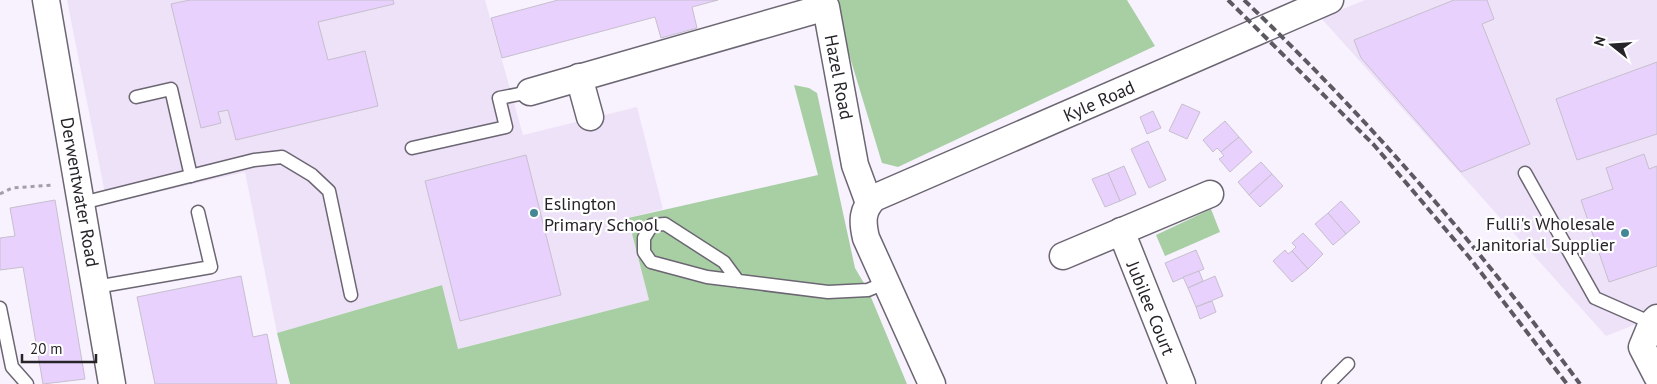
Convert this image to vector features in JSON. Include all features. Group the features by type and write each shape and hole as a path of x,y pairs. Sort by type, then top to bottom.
{"street":[{"name":"Derwentwater Road","path":"46,0 112,384"},
{"name":"Kyle Road","path":"869,203 874,198 890,190 1330,0"},
{"name":"Hazel Road","path":"530,92 826,6 855,166 869,203"},
{"path":"579,77 590,117"},
{"path":"1063,256 1210,194"},
{"path":"869,203 862,219 864,228 932,384"},
{"name":"Jubilee Court","path":"1120,231 1182,384"},
{"path":"1654,320 1642,348 1657,376"}],"lane":[{"path":"136,97 172,89 191,176"},
{"path":"412,148 506,127 499,98 530,92"},
{"path":"80,193 191,176 254,160 282,157 312,175 329,191 351,295"},
{"path":"1525,173 1595,298 1654,320"},
{"path":"96,287 211,267 198,212"},
{"path":"738,281 724,262 666,224 652,225 644,238 644,252 651,262 707,277 738,281 828,292 868,290 887,282"},
{"path":"0,308 12,367 27,384"},
{"path":"1328,384 1348,364"}],"path":[{"path":"0,194 12,188 80,193"}],"shaded area":[{"path":"67,0 485,0 523,135 637,107 663,209 628,218 649,300 457,349 441,285 277,333 245,172 107,204"},
{"path":"1365,0 1657,0 1657,316 1606,336 1321,18"}],"green space":[{"path":"837,0 1127,0 1155,46 898,167 882,163 842,31"},
{"path":"794,85 809,88 817,93 855,268 868,290 907,384 290,384 277,333 442,285 458,349 649,300 628,218 818,175"},
{"path":"1211,209 1220,232 1165,256 1156,235"}],"building":[{"path":"190,0 393,0 394,4 318,22 328,60 365,51 378,106 236,140 228,110 218,112 221,123 201,128 171,4"},
{"path":"558,0 718,0 692,7 697,28 661,38 655,17 502,58 491,18"},
{"path":"1454,0 1487,0 1494,19 1482,24 1530,144 1461,172 1361,58 1354,40"},
{"path":"1657,62 1657,134 1577,160 1556,99"},
{"path":"1182,104 1200,112 1187,139 1169,131"},
{"path":"1153,111 1161,128 1147,134 1140,117"},
{"path":"1225,121 1239,137 1221,152 1217,148 1213,152 1203,140"},
{"path":"1239,137 1252,152 1230,172 1219,159 1224,156 1221,152"},
{"path":"1148,141 1166,180 1149,188 1131,149"},
{"name":"Fulli's Wholesale Janitorial Supplier","path":"1644,154 1649,169 1657,166 1657,266 1609,282 1581,200 1613,189 1606,168"},
{"path":"526,155 561,295 460,321 425,181"},
{"path":"1261,162 1272,174 1249,195 1238,182"},
{"path":"1124,166 1136,194 1120,201 1108,173"},
{"path":"1108,173 1120,201 1105,207 1092,179"},
{"path":"1272,174 1283,186 1260,207 1249,195"},
{"path":"55,200 85,379 43,384 23,267 0,270 0,238 15,236 10,208"},
{"path":"1341,201 1360,222 1346,234 1328,213"},
{"path":"1328,213 1346,234 1333,245 1315,224"},
{"path":"1303,233 1323,254 1308,269 1292,251 1296,247 1292,243"},
{"path":"1196,250 1204,269 1173,282 1165,263"},
{"path":"1285,250 1288,254 1292,251 1308,269 1292,282 1273,261"},
{"path":"1199,271 1203,281 1188,288 1183,277"},
{"path":"241,276 253,337 267,334 277,384 155,384 137,297"},
{"path":"1215,276 1223,296 1196,307 1188,288"},
{"path":"1212,301 1216,312 1200,319 1196,307"}],"railway":[{"path":"1228,0 1374,145 1469,257 1567,384"},
{"path":"1244,0 1335,91 1421,185 1502,283 1580,384"}],"place":[{"name":"Eslington Primary School","path":"534,213"},
{"name":"Fulli's Wholesale Janitorial Supplier","path":"1625,233"}]}
